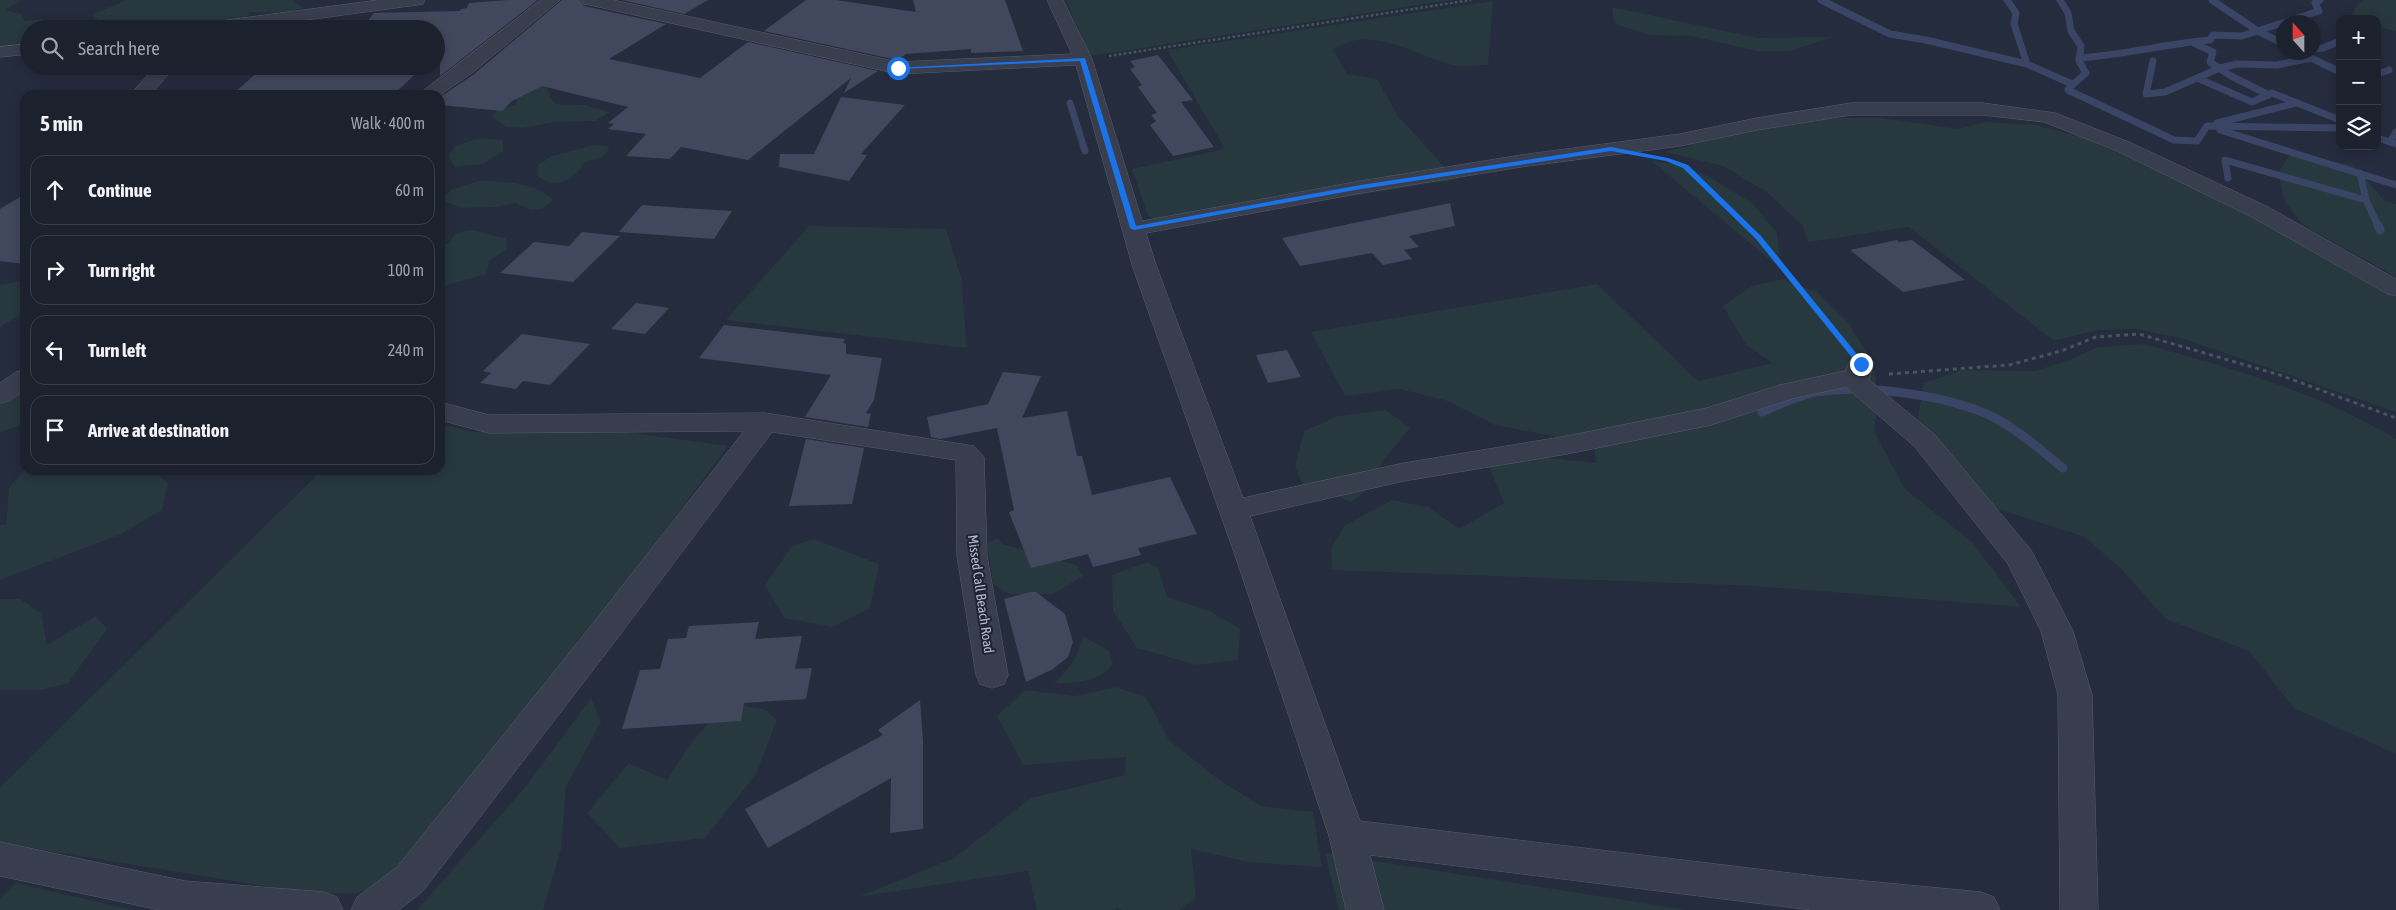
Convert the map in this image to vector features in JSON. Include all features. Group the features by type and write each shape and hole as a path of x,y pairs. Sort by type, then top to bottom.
{"street":[{"path":"267,20 417,0"},
{"path":"435,90 471,65 552,0"},
{"path":"590,0 898,68 1083,59"},
{"path":"1055,0 1083,59 1145,268 1234,510 1346,836 1365,910"},
{"path":"0,52 20,50"},
{"path":"145,90 159,75"},
{"path":"1134,228 1361,187 1530,160 1680,140 1757,124 1852,109 1983,109 2048,117 2122,146 2260,212 2396,289"},
{"path":"1234,510 1404,472 1567,445 1711,416 1858,370 1856,383 1925,441 2020,558 2057,631 2075,695 2079,910"},
{"path":"0,395 20,381"},
{"path":"445,412 489,424 765,422"},
{"path":"370,910 410,879 602,635 765,422"},
{"name":"Missed Call Beach Road","path":"765,422 835,431 967,454 970,457 972,556 992,676"},
{"path":"1346,836 1813,893 1981,910"},
{"path":"0,859 186,898 324,910"}],"path":[{"path":"1083,59 1184,46 1471,0"},
{"path":"1677,163 1686,166 1759,237 1858,370 2009,365 2061,351 2096,338 2140,334 2280,375 2396,418"}],"shaded area":[{"path":"0,0 21,0 6,10 21,14 24,20 20,20 20,45 0,47"},
{"path":"126,0 292,0 303,8 283,13 250,12 242,20 99,20 92,15"},
{"path":"1066,0 1451,0 1090,56"},
{"path":"2363,0 2396,0 2396,31 2381,28 2381,15 2352,15 2355,8"},
{"path":"1493,1 1488,65 1458,66 1395,44 1379,41 1363,40 1348,42 1333,50 1347,74 1377,79 1398,116 1442,164 1459,179 1247,213 1162,223 1148,216 1132,169 1225,149 1167,50"},
{"path":"1612,7 1758,38 1833,37 1790,51 1757,51 1691,36 1650,35 1615,24"},
{"path":"538,85 547,87 550,97 555,104 584,105 610,112 595,121 554,122 523,128 507,127 491,116 500,108 516,105 516,97"},
{"path":"1818,118 1882,118 1958,129 1986,122 2035,125 2082,137 2168,174 2301,243 2396,298 2396,412 2184,339 2136,329 2098,330 2054,341 1909,227 1808,242 1803,226 1767,192 1723,166 1665,152 1717,138"},
{"path":"481,138 503,140 503,151 483,164 455,167 448,156 457,145"},
{"path":"593,145 608,146 609,150 599,159 585,161 570,178 557,183 550,183 537,175 538,165 552,156"},
{"path":"2290,154 2353,165 2385,201 2396,204 2396,277 2303,225 2285,202 2278,173"},
{"path":"1652,161 1678,164 1708,176 1752,203 1777,233 1781,269"},
{"path":"478,181 498,181 537,189 554,200 541,209 531,210 515,203 495,207 461,208 445,202 445,196 451,190"},
{"path":"809,226 946,229 961,277 967,348 726,320"},
{"path":"470,230 506,238 507,249 489,261 486,274 445,286 445,244 448,244 456,233"},
{"path":"1783,279 1817,292 1847,321 1874,364 1878,403 1874,431 1905,489 1972,542 2021,607 1755,586 1332,570 1331,549 1344,526 1392,500 1428,507 1459,529 1504,503 1488,464 1532,456 1596,463 1594,444 1495,425 1445,400 1399,389 1345,396 1311,332 1597,284 1698,381 1773,363 1746,345 1723,306 1752,286"},
{"path":"20,281 20,315 0,327 0,285"},
{"path":"2144,344 2241,372 2305,395 2366,422 2396,439 2396,754 2294,708 2249,651 2166,619 2121,569 2085,537 1976,502 1929,454 1918,419 1924,383 1962,370 2034,371 2067,361 2098,347"},
{"path":"20,387 20,426 0,432 0,390"},
{"path":"1386,410 1410,428 1382,462 1374,484 1351,502 1303,484 1295,467 1304,431 1338,416"},
{"path":"445,424 471,432 626,432 728,446 546,691 394,879 354,894 300,892 0,843 0,787 317,475 445,475"},
{"path":"20,475 159,475 168,483 162,510 119,535 0,580 0,525 6,525 9,488"},
{"path":"998,538 1002,544 1076,565 1083,576 1053,594 1008,594 993,584 987,543"},
{"path":"814,539 879,564 870,608 832,627 784,618 765,585 792,546"},
{"path":"1147,562 1158,568 1167,597 1210,611 1240,629 1238,660 1196,665 1137,648 1113,611 1112,575"},
{"path":"0,599 20,599 41,613 47,645 96,616 107,629 68,683 42,690 0,690"},
{"path":"1083,636 1109,651 1113,663 1108,670 1094,678 1079,682 1054,684 1072,662"},
{"path":"1116,687 1146,697 1169,740 1218,779 1261,806 1313,812 1322,867 1248,862 1191,849 1196,898 1179,910 1122,910 1117,908 1115,910 1037,910 1028,871 858,897 954,858 1031,798 1125,775 1126,757 1023,765 997,716 1025,690 1075,696"},
{"path":"591,698 601,722 566,787 561,849 543,910 417,910 527,785"},
{"path":"725,702 766,710 777,720 756,774 705,838 620,848 587,813 629,763 667,780 689,746"},
{"path":"1325,853 1687,910 1339,910"},
{"path":"16,883 132,910 0,910 0,898"}],"building":[{"path":"538,0 445,72 445,20 368,20 374,13 460,11 467,8 469,3"},
{"path":"562,0 580,0 584,6 666,24 609,59 700,78 748,42 878,71 844,93 851,78 748,160 681,147 670,159 626,156 646,134 608,129 614,124 608,123 628,107 542,86 512,101 502,111 445,105 445,94 473,75"},
{"path":"622,0 708,0 684,14"},
{"path":"806,0 836,0 916,12 913,0 1005,0 1023,51 971,53 971,49 906,54 897,60 764,31"},
{"path":"1158,55 1193,100 1181,102 1214,147 1173,156 1150,125 1156,121 1151,115 1157,113 1138,87 1142,85 1130,69 1135,67 1130,61"},
{"path":"254,75 414,75 398,90 238,90"},
{"path":"841,97 905,105 861,154 867,155 849,181 779,167 780,154 814,154"},
{"path":"20,197 20,263 0,261 0,209"},
{"path":"1450,203 1455,226 1409,236 1419,247 1404,250 1412,259 1383,265 1372,253 1300,266 1282,238"},
{"path":"642,205 732,211 714,239 619,232"},
{"path":"582,232 620,236 573,282 500,273 534,242 569,246"},
{"path":"1897,240 1899,242 1912,240 1965,280 1903,292 1850,250"},
{"path":"636,303 669,308 645,334 611,329"},
{"path":"724,325 845,339 843,343 846,344 846,354 882,358 874,400 866,413 871,414 868,427 805,417 831,375 699,358"},
{"path":"522,334 590,344 550,385 523,381 516,389 480,383 491,373 483,371"},
{"path":"1287,350 1301,377 1268,383 1256,355"},
{"path":"1003,372 1041,376 1022,418 1067,411 1077,456 1082,456 1092,495 1170,477 1197,534 1138,548 1141,555 1093,567 1088,554 1031,568 1009,512 1014,510 997,428 940,439 931,437 927,417 988,404"},
{"path":"806,439 864,448 852,504 789,506"},
{"path":"1036,592 1065,614 1073,642 1068,657 1053,669 1026,682 1004,599"},
{"path":"759,622 755,639 802,636 795,669 812,668 806,699 744,703 741,721 622,729 640,670 660,669 668,639 686,638 689,626"},
{"path":"920,700 923,741 923,829 890,833 891,778 768,848 745,809 883,735 878,730"}],"waterway":[{"path":"1821,0 1890,34 1926,40 2027,64"},
{"path":"2007,0 2016,13 2014,24 2027,64"},
{"path":"2060,0 2068,13 2071,31 2081,46 2079,58"},
{"path":"2212,0 2258,31"},
{"path":"2258,31 2319,11 2315,3 2320,0"},
{"path":"2079,58 2210,40 2213,35 2242,36 2258,31"},
{"path":"2258,31 2276,40"},
{"path":"2194,43 2213,52 2210,62 2219,68"},
{"path":"2321,48 2336,43"},
{"path":"2069,88 2086,73 2079,61 2079,58"},
{"path":"2219,68 2237,64 2277,65 2301,60"},
{"path":"2315,60 2336,70"},
{"path":"2153,61 2146,94 2165,92 2197,78"},
{"path":"2027,64 2072,84"},
{"path":"2197,78 2219,68"},
{"path":"2219,68 2268,95"},
{"path":"2381,73 2389,70"},
{"path":"2197,78 2252,102 2268,95"},
{"path":"2068,90 2174,140 2197,141 2207,126 2336,128"},
{"path":"2268,95 2272,93 2336,118"},
{"path":"1070,103 1085,151"},
{"path":"2217,123 2296,103"},
{"path":"2220,130 2360,174"},
{"path":"2390,142 2396,132"},
{"path":"2381,139 2396,144"},
{"path":"2228,178 2225,160 2366,200"},
{"path":"2360,174 2396,185"},
{"path":"2360,174 2366,200"},
{"path":"2366,200 2378,226"},
{"path":"2378,225 2380,230"},
{"path":"1762,412 1802,395 1837,390 1860,389 1934,398 1980,411 1999,420 2024,436 2063,468"}],"route":[{"path":"898,68 911,69 1083,59 1134,228 1361,187 1611,149 1641,153 1668,160 1686,166 1759,237 1861,364"}]}
